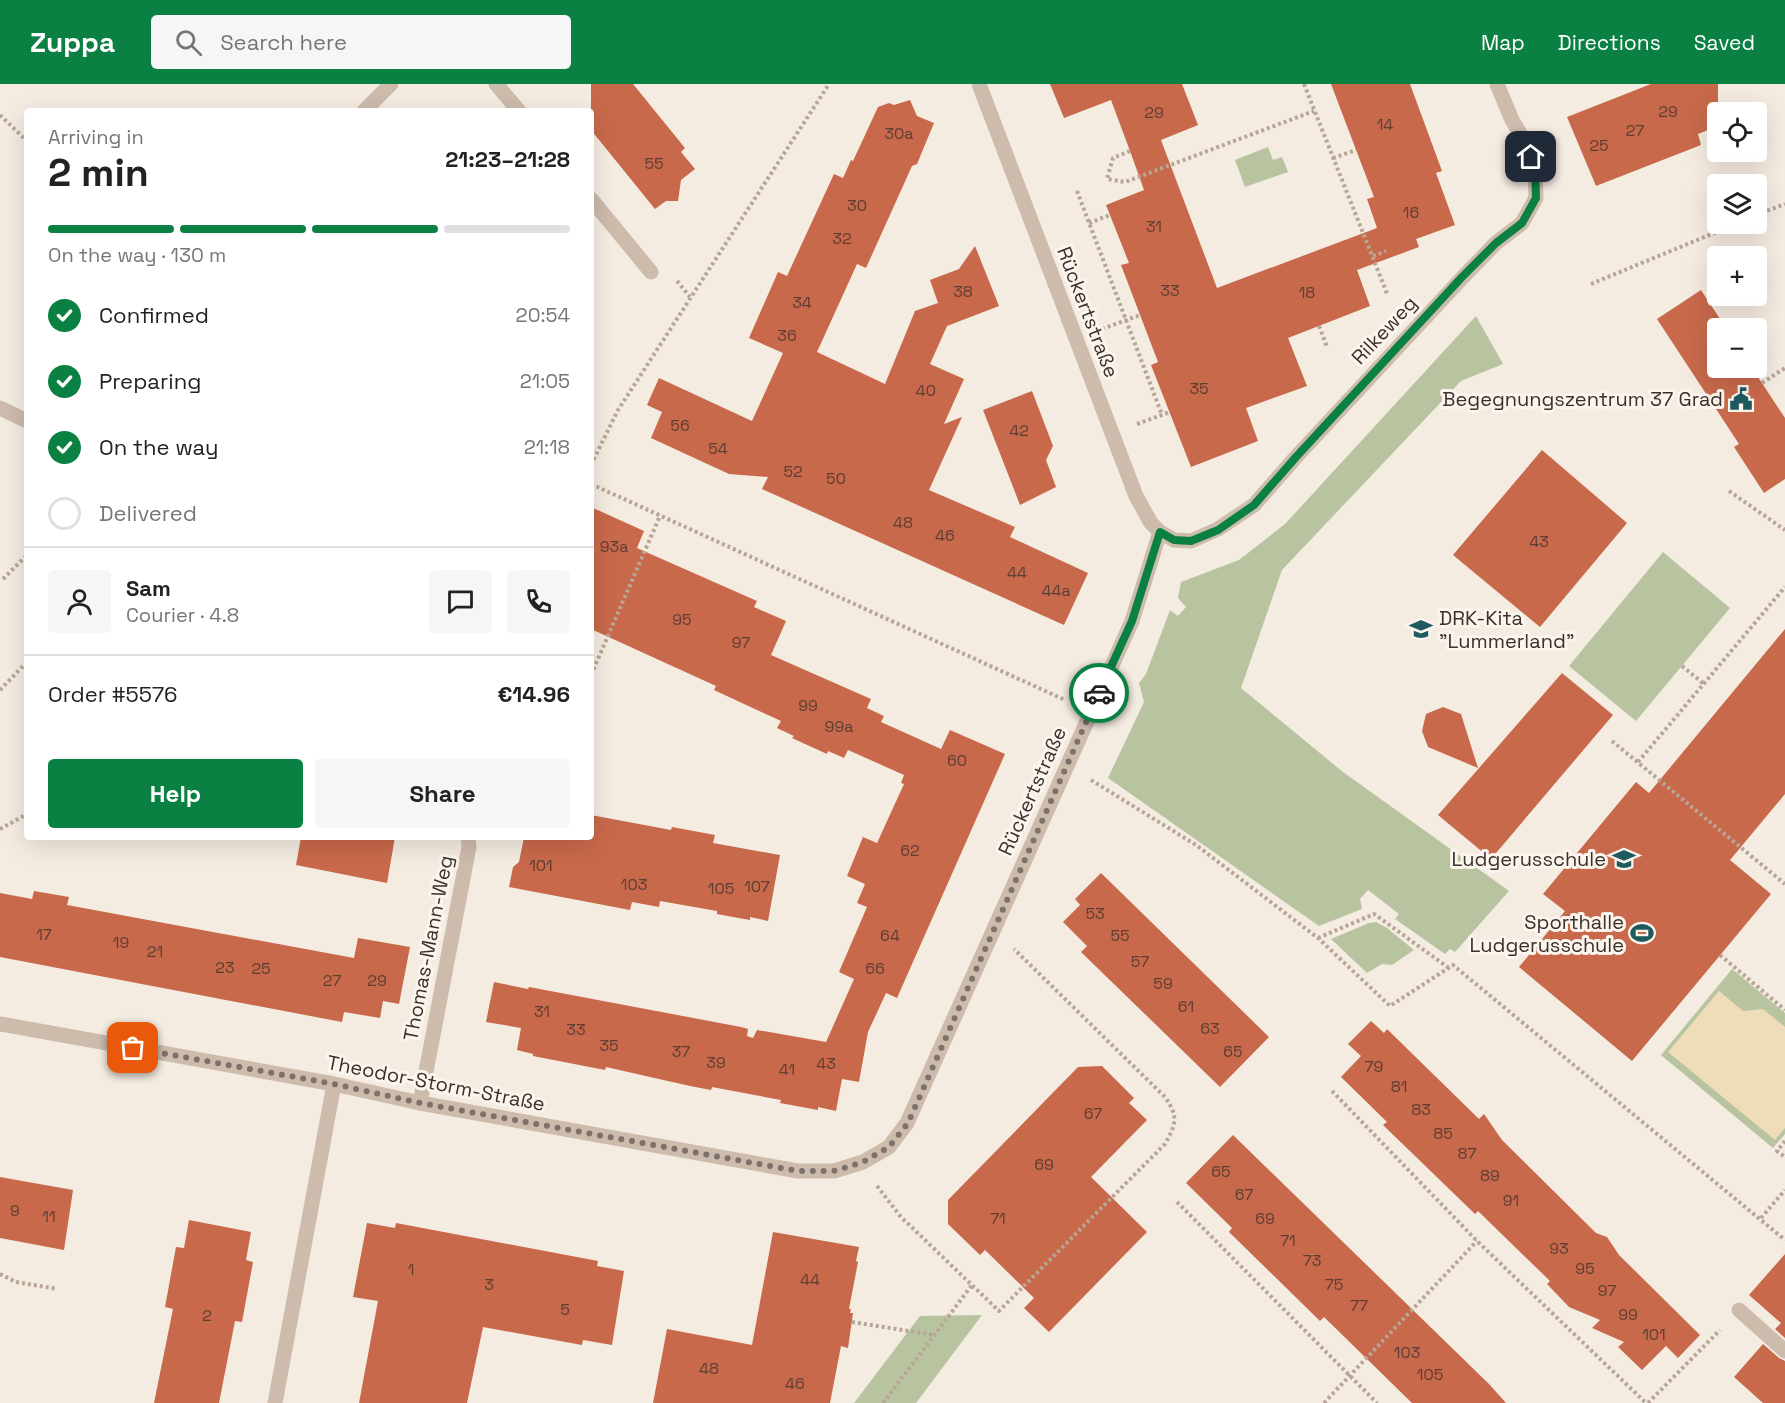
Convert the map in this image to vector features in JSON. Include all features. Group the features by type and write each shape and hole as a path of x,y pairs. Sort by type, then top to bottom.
{"street":[{"path":"367,108 391,84"},
{"path":"496,84 516,108"},
{"name":"Rückertstraße","path":"863,1162 889,1147 908,1123 1132,621 1160,532 1151,523 1136,496 980,84"},
{"name":"Rilkeweg","path":"1160,532 1174,540 1191,541 1218,530 1254,505 1462,277 1496,243 1522,223 1536,198 1535,169 1527,145 1512,120 1497,84"},
{"path":"594,203 651,272"},
{"path":"0,408 24,420"},
{"name":"Thomas-Mann-Weg","path":"420,1103 469,847 468,840"},
{"name":"Theodor-Storm-Straße","path":"0,1024 798,1171 834,1171 863,1162"},
{"path":"275,1403 334,1084"},
{"path":"1739,1310 1785,1351"}],"path":[{"path":"594,459 618,410 828,84"},
{"path":"1304,84 1388,296"},
{"path":"1130,151 1113,158 1107,179 1125,182 1314,111"},
{"path":"0,115 24,138"},
{"path":"1334,158 1356,150"},
{"path":"1077,191 1162,415"},
{"path":"1767,211 1785,204"},
{"path":"1089,223 1110,215"},
{"path":"1591,284 1712,234"},
{"path":"1373,256 1386,251"},
{"path":"1076,339 1140,315"},
{"path":"1318,326 1327,347"},
{"path":"1762,383 1785,368"},
{"path":"1112,433 1170,412"},
{"path":"594,485 1091,712"},
{"path":"1729,491 1785,530"},
{"path":"594,668 660,516"},
{"path":"3,579 24,558"},
{"path":"1638,762 1785,587"},
{"path":"0,690 24,666"},
{"path":"1682,666 1704,684"},
{"path":"1612,741 1785,884"},
{"path":"1067,765 1196,845 1318,938 1389,1006 1453,965 1785,1240"},
{"path":"0,829 24,816"},
{"path":"1318,938 1374,914 1449,968"},
{"path":"863,1162 879,1190 901,1217 999,1311 1165,1144 1175,1127 1174,1111 1165,1097 994,929"},
{"path":"1720,955 1785,1010"},
{"path":"1332,1091 1477,1241 1647,1403 1739,1310"},
{"path":"1785,1142 1777,1151 1785,1157"},
{"path":"1761,1218 1785,1190"},
{"path":"1177,1202 1377,1403"},
{"path":"1324,1403 1477,1241"},
{"path":"0,1274 16,1282 57,1289"},
{"path":"883,1403 972,1285"},
{"path":"852,1322 934,1335"}],"green space":[{"path":"1268,147 1273,160 1282,157 1288,172 1245,187 1235,160"},
{"path":"1476,316 1503,364 1461,381 1282,570 1241,688 1343,772 1509,891 1455,952 1450,949 1445,954 1395,919 1399,914 1368,890 1360,899 1362,909 1319,926 1108,778 1144,702 1139,683 1146,674 1170,610 1178,616 1186,607 1178,598 1181,582 1239,560 1285,524"},
{"path":"1663,552 1730,608 1636,721 1569,666"},
{"path":"1376,922 1414,950 1392,965 1382,964 1367,973 1331,939"},
{"path":"1732,969 1785,1013 1785,1134 1773,1148 1661,1055"},
{"path":"982,1315 916,1403 854,1403 920,1316"}],"sand":[{"path":"1719,991 1743,1011 1763,1009 1785,1027 1785,1128 1775,1140 1668,1052"}],"building":[{"path":"591,84 633,84 685,148 681,152 695,169 681,180 678,201 666,201 655,209 594,134 594,108 591,108"},
{"path":"1050,84 1182,84 1198,125 1161,140 1217,288 1377,228 1367,199 1374,197 1331,84 1410,84 1442,171 1436,173 1455,225 1416,239 1419,247 1357,270 1370,306 1288,338 1307,386 1246,408 1258,441 1191,467 1151,365 1158,362 1121,265 1129,263 1106,205 1144,190 1130,151 1111,100 1064,118"},
{"path":"1651,84 1718,84 1718,102 1707,102 1707,130 1698,134 1701,145 1596,186 1567,117"},
{"path":"910,100 917,116 934,123 917,164 912,166 866,268 857,264 817,352 885,384 915,311 938,303 930,280 959,269 975,246 999,306 947,326 930,364 964,379 944,424 962,417 929,490 1015,527 1010,537 1088,573 1064,625 762,489 768,477 729,474 651,438 662,412 647,405 659,378 752,421 783,353 749,338 778,272 787,276 834,174 843,178 878,107"},
{"name":"Begegnungszentrum 37 Grad","path":"1701,290 1707,299 1707,306 1712,306 1719,318 1707,318 1707,378 1759,378 1785,418 1785,479 1764,493 1734,447 1739,444 1657,319"},
{"path":"1032,391 1053,446 1046,460 1056,487 1020,505 983,410"},
{"name":"DRK-Kita \"Lummerland\"","path":"1542,450 1627,523 1540,627 1453,555"},
{"path":"594,508 644,531 637,548 757,601 754,607 786,621 771,655 871,699 867,708 884,716 881,722 941,749 950,730 1005,754 897,998 886,993 868,1032 859,1082 842,1079 836,1111 818,1107 818,1110 780,1103 781,1100 712,1087 711,1090 606,1067 605,1070 533,1056 533,1054 517,1050 521,1028 486,1022 494,982 741,1027 748,1029 747,1036 753,1038 757,1030 826,1042 854,979 839,972 867,907 857,903 865,884 847,876 863,837 877,843 904,784 901,783 904,775 848,750 844,758 828,751 827,754 792,738 794,736 777,728 781,721 714,690 716,686 594,630"},
{"name":"Sporthalle Ludgerusschule","path":"1785,629 1785,794 1730,860 1771,894 1632,1061 1519,967 1565,911 1543,894 1636,782 1649,793"},
{"path":"1562,673 1613,715 1491,859 1438,815"},
{"path":"1443,707 1461,714 1478,768 1428,747 1422,731 1426,714"},
{"path":"594,816 671,830 672,827 715,835 713,843 780,855 768,921 750,917 750,920 733,917 717,914 717,911 660,901 659,907 632,902 630,910 509,887 513,867 519,862 523,840 594,840"},
{"path":"300,840 394,840 387,883 296,865"},
{"path":"1101,873 1269,1037 1220,1087 1081,952 1087,946 1063,922 1080,905 1075,899"},
{"path":"34,891 69,897 67,905 354,958 358,938 410,947 399,1004 383,1001 380,1018 344,1012 342,1022 0,957 0,893 32,899"},
{"path":"1371,1021 1384,1033 1387,1029 1479,1119 1484,1114 1502,1140 1596,1233 1607,1237 1619,1255 1700,1335 1678,1358 1666,1346 1642,1370 1618,1347 1624,1342 1592,1328 1600,1320 1569,1307 1547,1284 1550,1281 1478,1211 1475,1214 1383,1125 1387,1122 1341,1077 1361,1056 1348,1044"},
{"path":"1102,1066 1134,1098 1129,1103 1147,1120 1091,1177 1147,1232 1049,1332 1024,1308 1034,1298 985,1250 980,1255 948,1224 948,1200 1078,1067"},
{"path":"1233,1135 1506,1403 1412,1403 1324,1317 1320,1321 1229,1232 1232,1228 1186,1183"},
{"path":"0,1177 73,1190 64,1250 0,1238"},
{"path":"189,1220 251,1232 246,1260 253,1262 242,1322 235,1321 219,1403 154,1403 173,1309 165,1307 176,1247 184,1248"},
{"path":"367,1223 395,1228 396,1223 598,1261 597,1266 624,1271 612,1345 583,1340 582,1345 483,1327 467,1403 359,1403 378,1301 353,1297"},
{"path":"773,1232 859,1247 849,1309 851,1309 850,1313 853,1313 848,1348 841,1346 830,1403 653,1403 667,1329 752,1345"},
{"path":"1785,1254 1785,1338 1775,1329 1781,1323 1749,1295"},
{"path":"1763,1344 1785,1361 1785,1403 1763,1403 1734,1377"}],"way so far":[{"path":"133,1048 334,1084 420,1103 798,1171 834,1171 863,1162 889,1147 908,1123 1099,693"}],"place":[{"name":"Begegnungszentrum 37 Grad","path":"1741,399"},
{"name":"DRK-Kita \"Lummerland\"","path":"1421,629"},
{"name":"Ludgerusschule","path":"1624,859"},
{"name":"Sporthalle Ludgerusschule","path":"1642,933"}],"route":[{"path":"1099,693 1132,621 1160,532 1174,540 1191,541 1218,530 1254,505 1462,277 1496,243 1522,223 1536,198 1535,169 1531,157"}]}
